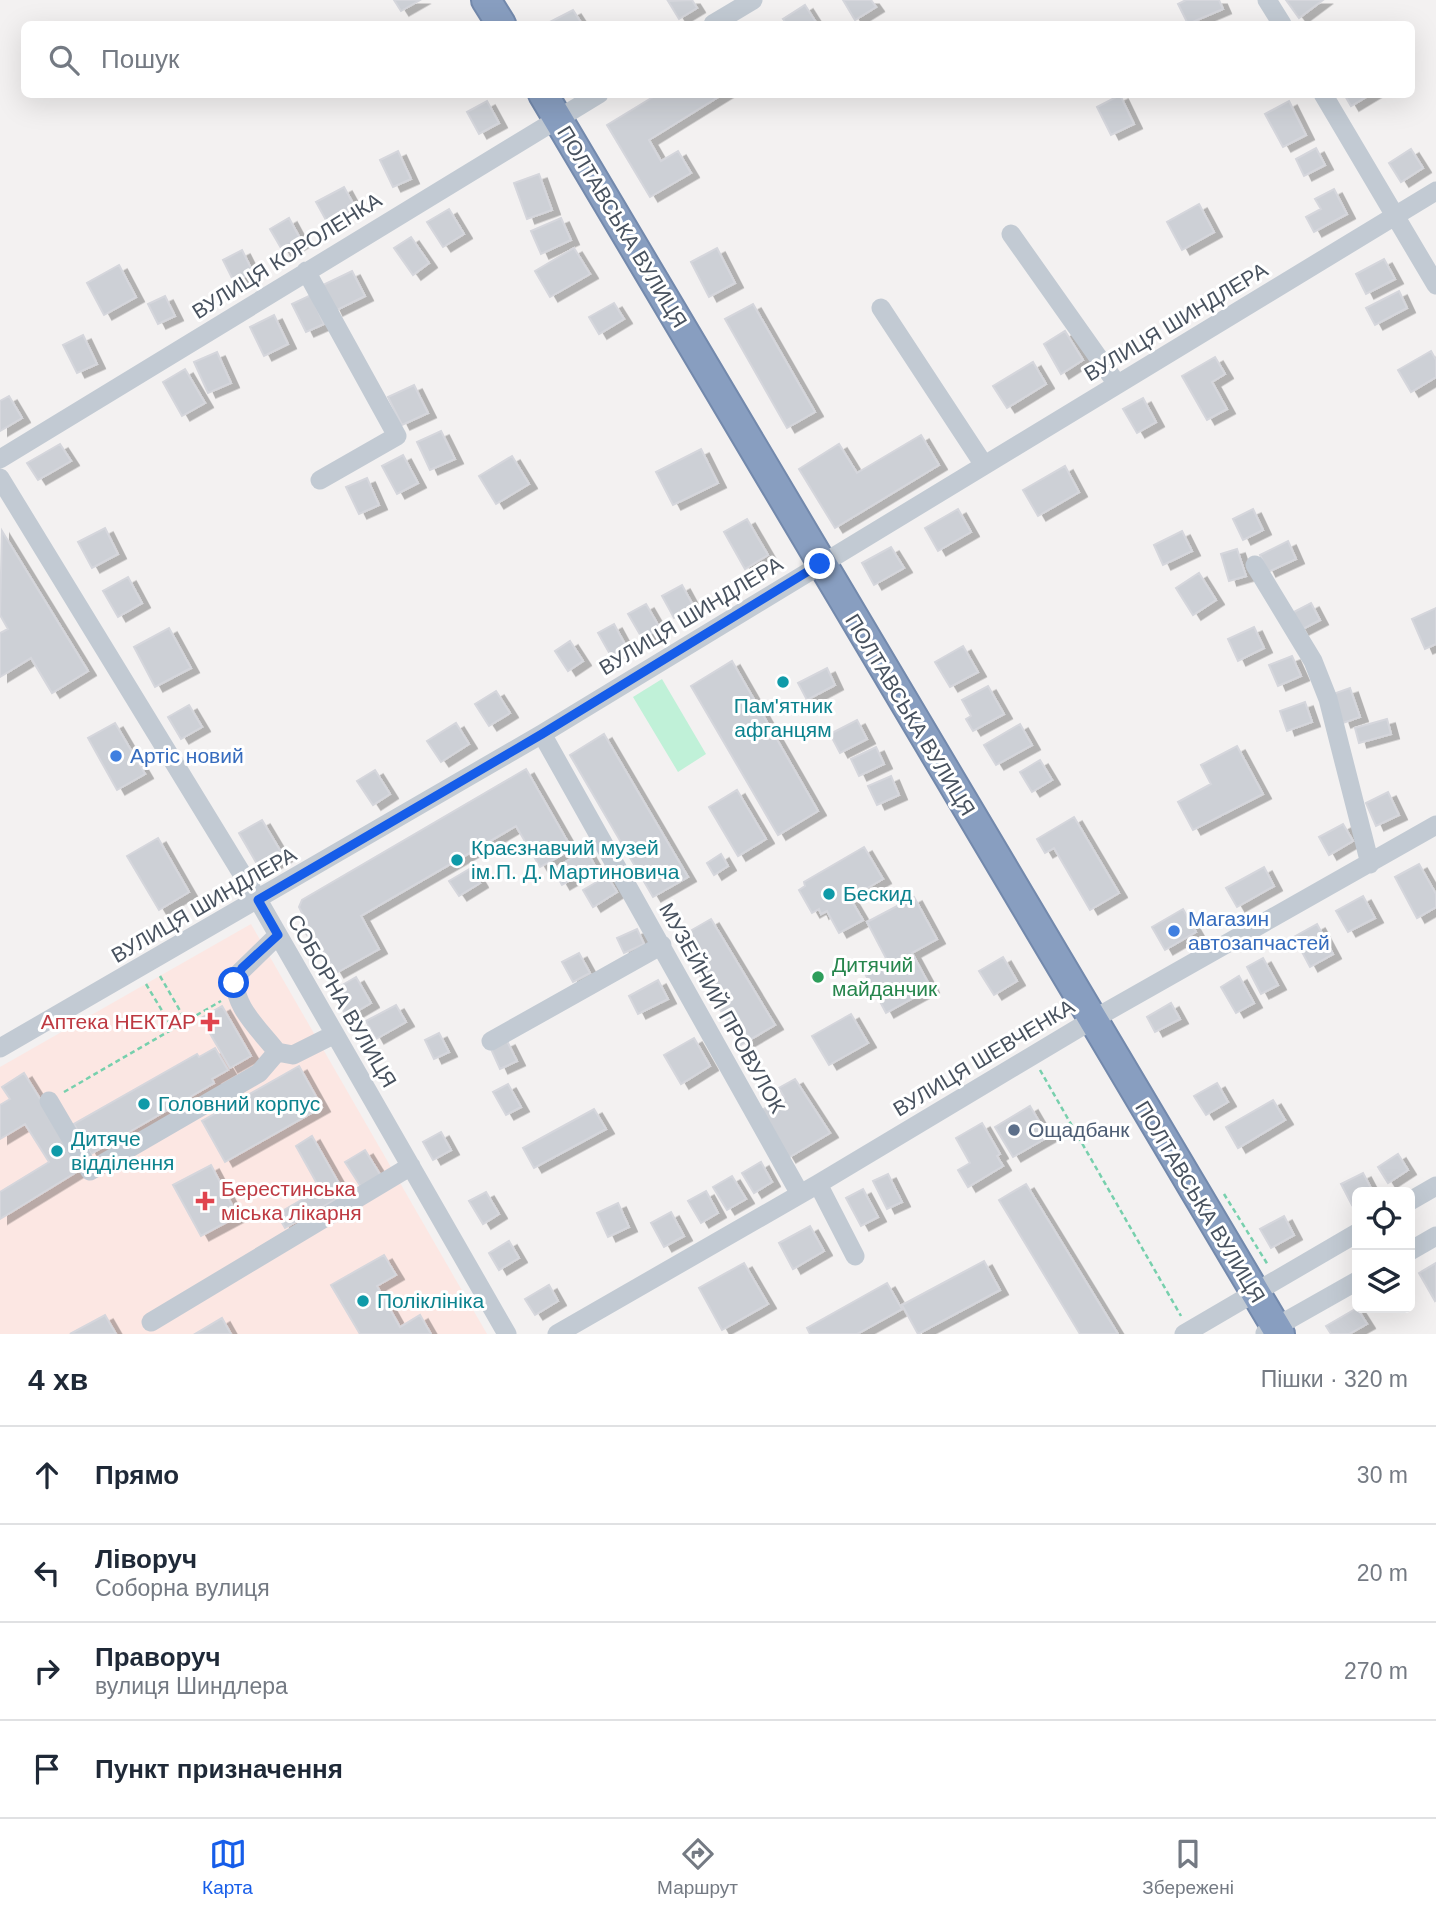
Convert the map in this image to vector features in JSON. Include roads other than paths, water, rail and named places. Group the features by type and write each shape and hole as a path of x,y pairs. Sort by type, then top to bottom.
{"highway":[{"path":"486,0 498,21"},
{"name":"ПОЛТАВСЬКА ВУЛИЦЯ","path":"545,98 1091,1020 1266,1287 1273,1332"}],"street":[{"path":"718,21 753,0"},
{"path":"1267,0 1280,21"},
{"name":"ВУЛИЦЯ КОРОЛЕНКА","path":"0,459 592,98"},
{"path":"1325,98 1436,285"},
{"name":"ВУЛИЦЯ ШИНДЛЕРА","path":"0,1048 542,734 1436,191"},
{"path":"1011,234 1117,384"},
{"path":"306,271 397,436 320,480"},
{"path":"881,308 984,465"},
{"name":"СОБОРНА ВУЛИЦЯ","path":"0,478 258,900 507,1334"},
{"path":"1255,565 1313,661 1323,687 1370,864"},
{"name":"МУЗЕЙНИЙ ПРОВУЛОК","path":"542,734 800,1194"},
{"name":"ВУЛИЦЯ ШЕВЧЕНКА","path":"557,1334 818,1184 1091,1020 1436,825"},
{"path":"278,935 242,968 234,983 237,998 277,1052 293,1055 335,1034"},
{"path":"491,1041 662,945"},
{"path":"49,1101 90,1171 259,1073 277,1052"},
{"path":"151,1322 411,1166"},
{"path":"818,1184 855,1256"},
{"path":"1415,1198 1436,1186"},
{"path":"1187,1332 1352,1236"},
{"path":"1412,1250 1436,1236"},
{"path":"1273,1332 1352,1284"}],"place":[{"name":"Пам'ятник афганцям","path":"783,682"},
{"name":"Артіс новий","path":"116,756"},
{"name":"Краєзнавчий музей ім.П. Д. Мартиновича","path":"457,860"},
{"name":"Бескид","path":"829,894"},
{"name":"Магазин автозапчастей","path":"1174,931"},
{"name":"Дитячий майданчик","path":"818,977"},
{"name":"Аптека НЕКТАР","path":"210,1022"},
{"name":"Головний корпус","path":"144,1104"},
{"name":"Ощадбанк","path":"1014,1130"},
{"name":"Дитяче відділення","path":"57,1151"},
{"name":"Берестинська міська лікарня","path":"205,1201"},
{"name":"Поліклініка","path":"363,1301"}]}
